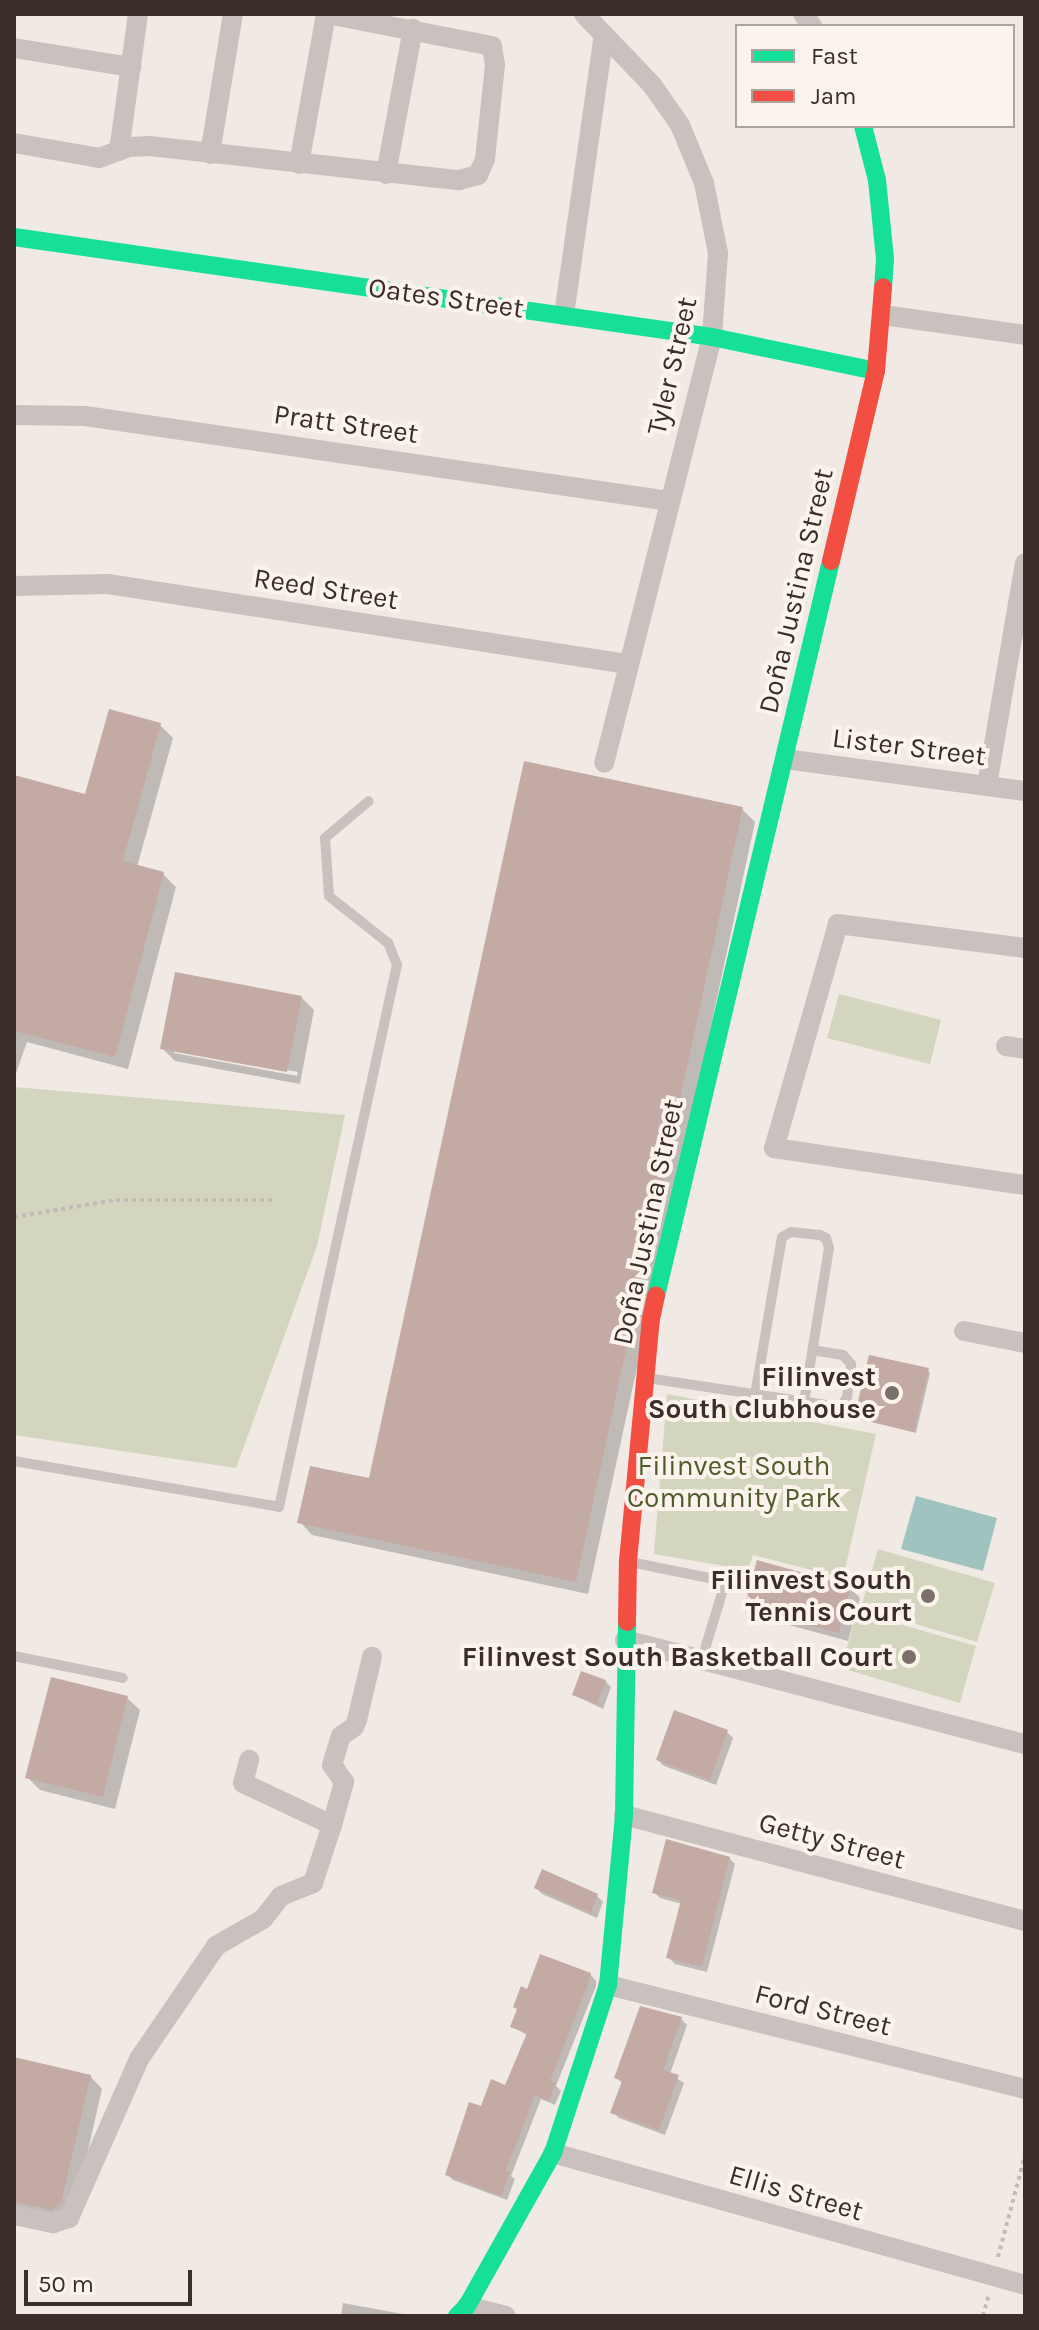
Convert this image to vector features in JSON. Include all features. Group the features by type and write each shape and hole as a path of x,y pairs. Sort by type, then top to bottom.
{"street":[{"path":"119,151 138,14"},
{"path":"210,154 233,14"},
{"path":"14,143 99,158 149,146 210,154 386,174 471,179 478,175 485,159 495,65 492,46 413,28 326,14 299,164"},
{"name":"Tyler Street","path":"584,14 663,99 699,167 711,207 718,253 712,337 604,763"},
{"path":"386,174 413,28"},
{"path":"564,315 604,35"},
{"path":"14,48 131,67"},
{"name":"Doña Justina Street","path":"462,2311 553,2153 608,1985 624,1815 628,1561 651,1319 876,371 883,315 882,221 863,128"},
{"name":"Oates Street","path":"14,237 712,337 876,371"},
{"path":"883,315 1025,335"},
{"name":"Pratt Street","path":"14,415 101,418 669,501"},
{"path":"987,785 1025,563"},
{"name":"Reed Street","path":"14,586 108,584 628,664"},
{"name":"Lister Street","path":"785,759 1025,791"},
{"path":"1025,948 838,924 774,1148 1025,1185"},
{"path":"964,1331 1025,1343"},
{"path":"625,1640 1025,1744"},
{"path":"14,2215 53,2223 69,2218 139,2059 167,2013 216,1946 263,1919 281,1896 313,1883 344,1782 332,1765 341,1736 354,1727 357,1720 372,1657"},
{"path":"249,1760 243,1783 332,1825"},
{"name":"Getty Street","path":"624,1815 1025,1921"},
{"name":"Ford Street","path":"608,1985 1025,2089"},
{"name":"Ellis Street","path":"553,2153 1025,2285"},
{"path":"462,2311 506,2316"}],"lane":[{"path":"14,1461 279,1507 397,965 388,943 329,896 325,838 369,801"},
{"path":"755,1395 780,1243 791,1232 820,1235 829,1243 804,1403"},
{"path":"645,1377 834,1409 847,1398 852,1369 848,1359 813,1350"},
{"path":"628,1561 719,1580 722,1593 702,1659"},
{"path":"14,1656 123,1678"}],"path":[{"path":"14,1217 116,1200 276,1200"},
{"path":"983,2316 1025,2155"}],"green space":[{"path":"839,994 941,1020 930,1064 827,1038"},
{"path":"14,1087 345,1115 317,1246 236,1468 14,1435"},
{"name":"Filinvest South Community Park","path":"667,1394 876,1434 843,1578 753,1555 748,1570 654,1554"},
{"name":"Filinvest South Tennis Court","path":"878,1549 995,1583 977,1642 861,1608"},
{"name":"Filinvest South Basketball Court","path":"857,1612 976,1646 960,1703 841,1668"}],"water":[{"path":"916,1496 997,1518 983,1571 901,1549"}],"building":[{"path":"109,709 161,723 123,861 164,872 115,1057 14,1031 14,775 85,794"},
{"path":"524,761 743,807 576,1582 297,1523 310,1466 369,1478"},
{"path":"175,972 302,996 287,1072 160,1049"},
{"name":"Filinvest South Clubhouse","path":"869,1355 929,1368 914,1432 854,1418"},
{"path":"757,1560 851,1586 839,1633 744,1607"},
{"path":"581,1671 606,1680 597,1704 572,1695"},
{"path":"51,1677 128,1696 103,1797 25,1778"},
{"path":"674,1710 728,1730 710,1780 656,1760"},
{"path":"666,1839 730,1857 702,1967 666,1958 681,1900 652,1893"},
{"path":"542,1869 598,1894 591,1913 534,1888"},
{"path":"540,1954 591,1973 550,2081 556,2083 549,2101 535,2095 506,2170 510,2172 501,2196 445,2175 469,2102 481,2106 491,2079 505,2085 527,2033 510,2027 517,2009 513,2007 521,1986 527,1989"},
{"path":"640,2006 682,2017 663,2070 679,2075 659,2130 610,2113 622,2081 614,2078"},
{"path":"14,2057 91,2075 61,2203 52,2210 14,2202"}],"traffic: fast":[{"path":"864,128 877,180 885,259 883,287"},
{"path":"14,237 712,337 876,371"},
{"path":"656,1296 831,561"},
{"path":"457,2316 467,2306 553,2153 608,1985 624,1815 627,1622"}],"traffic: jam":[{"path":"831,561 876,371 883,287"},
{"path":"627,1622 628,1561 651,1319 656,1296"}],"place":[{"name":"Filinvest South Clubhouse","path":"892,1393"},
{"name":"Filinvest South Tennis Court","path":"928,1596"},
{"name":"Filinvest South Basketball Court","path":"909,1657"}]}
